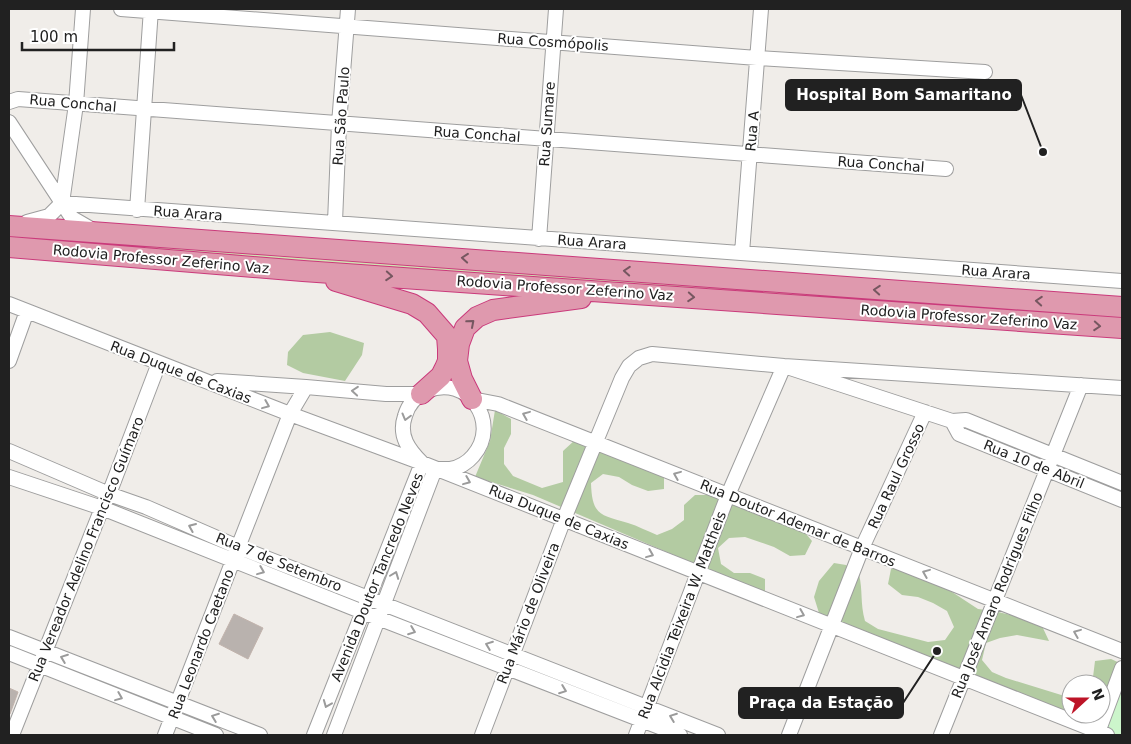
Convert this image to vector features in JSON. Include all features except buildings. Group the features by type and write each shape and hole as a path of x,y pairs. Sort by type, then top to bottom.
{"highway":[{"name":"Rodovia Professor Zeferino Vaz","path":"9,225 97,233 1122,307"},
{"name":"Rodovia Professor Zeferino Vaz","path":"9,247 303,271 630,292 1122,328"},
{"path":"303,271 412,304 428,313 447,336 448,361 441,376 421,394"},
{"path":"472,399 462,379 457,361 458,344 465,328 477,317 493,310 630,292"}],"street":[{"path":"9,225 40,220 50,216 62,203 76,104 83,9"},
{"name":"Rua Cosmópolis","path":"120,9 758,58 985,72"},
{"name":"Rua São Paulo","path":"335,222 339,124 348,9"},
{"name":"Rua Sumare","path":"539,239 556,9"},
{"name":"Rua A","path":"742,253 761,9"},
{"path":"137,210 151,10"},
{"name":"Rua Conchal","path":"9,102 18,99 946,169"},
{"path":"9,122 62,203 77,222 97,233"},
{"name":"Rua Arara","path":"62,203 1122,281"},
{"name":"Rua Duque de Caxias","path":"9,304 564,519 1101,734"},
{"path":"9,362 27,311"},
{"name":"Rua Mário de Oliveira","path":"482,735 564,519 622,378 629,366 639,358 652,354 784,366"},
{"name":"Rua Vereador Adelino Francisco Guímaro","path":"12,735 102,508 110,494 159,363"},
{"path":"784,366 1122,388"},
{"name":"Rua 10 de Abril","path":"784,366 952,421 966,420 1122,483"},
{"name":"Rua Alcidia Teixeira W. Mattheis","path":"636,735 728,495 784,366"},
{"path":"204,380 386,394 421,394 445,387 460,391 472,399"},
{"name":"Rua José Amaro Rodrigues Filho","path":"941,735 1081,385"},
{"name":"Rua Leonardo Caetano","path":"165,735 290,414 306,387"},
{"name":"Avenida Doutor Tancredo Neves","path":"421,394 410,405 404,418 403,435 409,451 428,466 451,469 468,462 478,450 484,434 484,420 472,399"},
{"name":"Rua Doutor Ademar de Barros","path":"472,399 498,404 1122,651"},
{"name":"Rua Raul Grosso","path":"788,735 862,548 926,412"},
{"name":"Rua 10 de Abril","path":"952,421 959,434 1122,500"},
{"name":"Rua 7 de Setembro","path":"9,451 238,547 512,654 644,714 680,735"},
{"name":"Avenida Doutor Tancredo Neves","path":"314,735 363,612 428,466"},
{"name":"Avenida Doutor Tancredo Neves","path":"334,735 384,604 428,466"},
{"name":"Rua 7 de Setembro","path":"9,477 102,508 508,668 644,714 718,735"},
{"path":"9,636 260,735"},
{"path":"9,653 216,735"},
{"path":"1101,734 1122,668"}],"green space":[{"path":"9,232 1122,313 1122,322 9,241"},
{"path":"330,332 364,343 362,355 345,381 303,373 287,365 288,352 303,335"},
{"path":"495,410 511,419 511,434 504,448 504,464 513,476 542,488 563,482 563,451 575,440 664,473 664,489 648,491 632,485 619,477 603,474 591,483 593,502 596,508 605,516 632,524 657,535 672,529 684,520 684,505 695,495 711,495 802,529 812,541 805,555 790,556 774,547 745,537 729,538 718,548 721,564 734,573 750,573 765,579 765,594 533,495 475,477 490,441"},
{"path":"834,563 846,565 859,574 865,621 878,629 928,642 945,640 954,627 947,611 918,597 902,595 888,584 891,569 906,568 949,590 978,609 1028,619 1042,626 1049,641 1017,635 1000,638 986,643 982,660 992,672 1061,695 1061,714 968,683 949,680 832,622 819,613 814,597 819,581"},
{"path":"1111,659 1122,664 1122,735 1089,724 1111,724 1111,674 1093,674 1095,661"},
{"path":"1122,676 1122,735 1111,735 1100,731 1103,724 1111,724 1111,704"}],"place":[{"name":"Hospital Bom Samaritano","path":"1043,152"},
{"name":"Praça da Estação","path":"937,651"}]}
